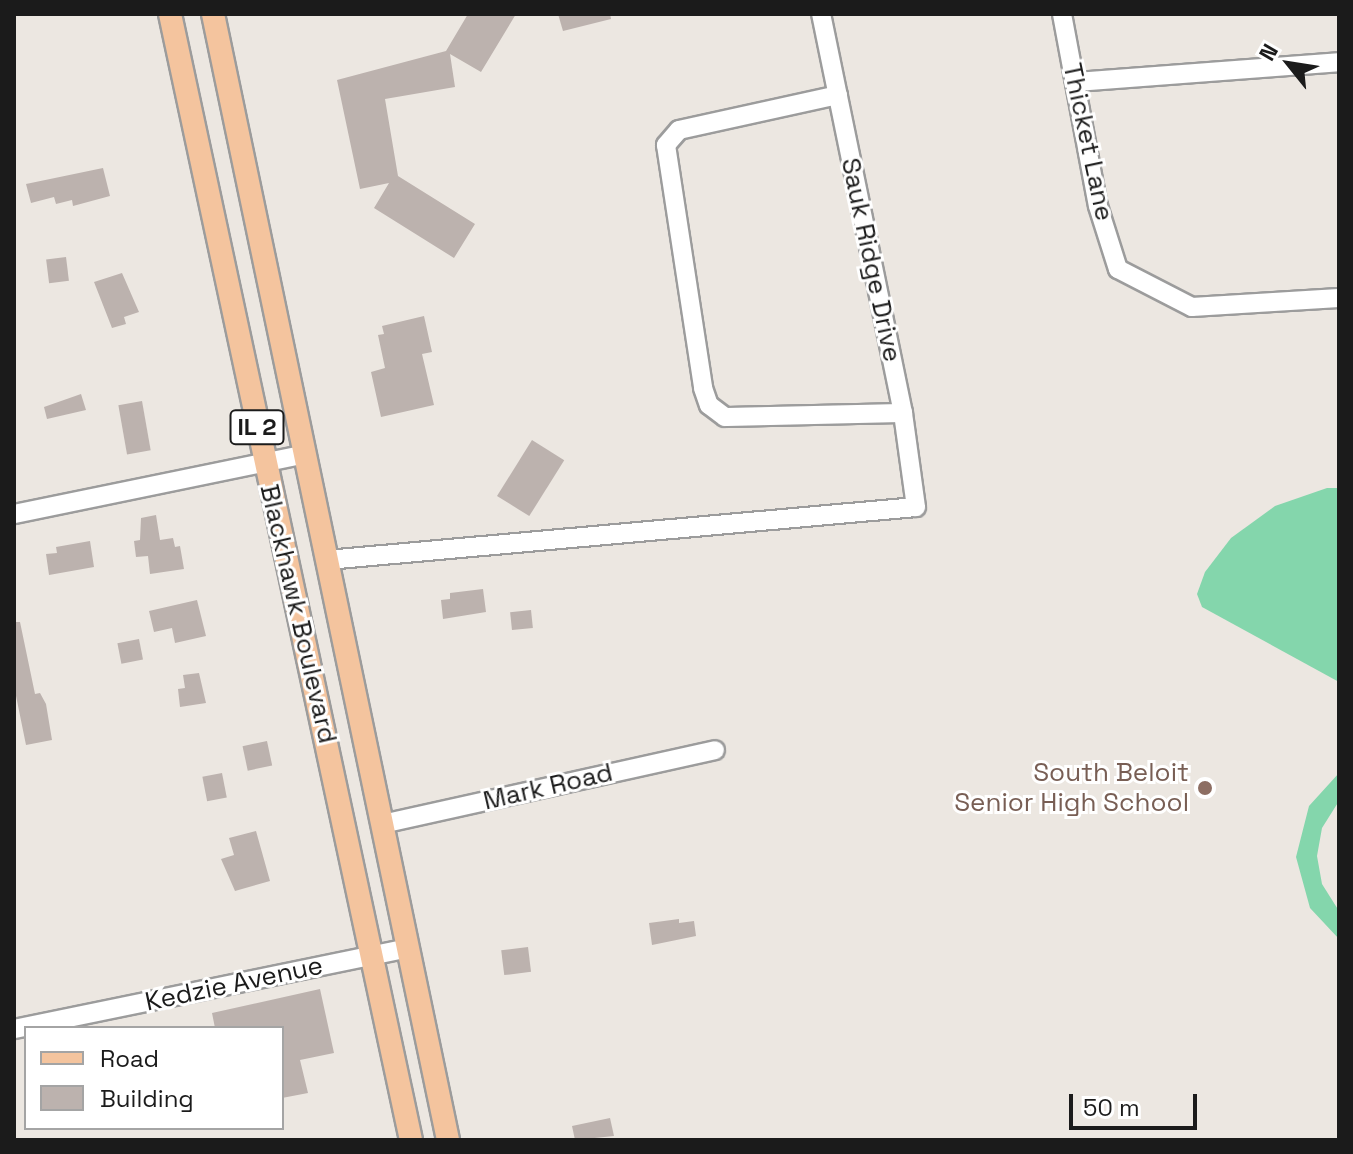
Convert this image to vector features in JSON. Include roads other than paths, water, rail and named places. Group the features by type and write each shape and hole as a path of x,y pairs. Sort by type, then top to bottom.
{"main road":[{"name":"Blackhawk Boulevard","path":"170,14 264,462 375,955"},
{"name":"Blackhawk Boulevard","path":"213,14 382,824"},
{"name":"IL 2","path":"382,824 448,1140"},
{"name":"IL 2","path":"375,955 411,1140"}],"street":[{"name":"Sauk Ridge Drive","path":"327,560 916,507 903,413 821,14"},
{"name":"Thicket Lane","path":"1062,14 1098,206 1118,269 1192,307 1339,298"},
{"path":"1075,82 1339,62"},
{"path":"838,95 679,130 666,145 703,388 709,405 725,417 903,413"},
{"path":"14,514 306,454"},
{"name":"Mark Road","path":"382,824 715,750"},
{"name":"Kedzie Avenue","path":"29,1026 408,948"}],"place":[{"name":"South Beloit Senior High School","path":"1205,788"}]}
